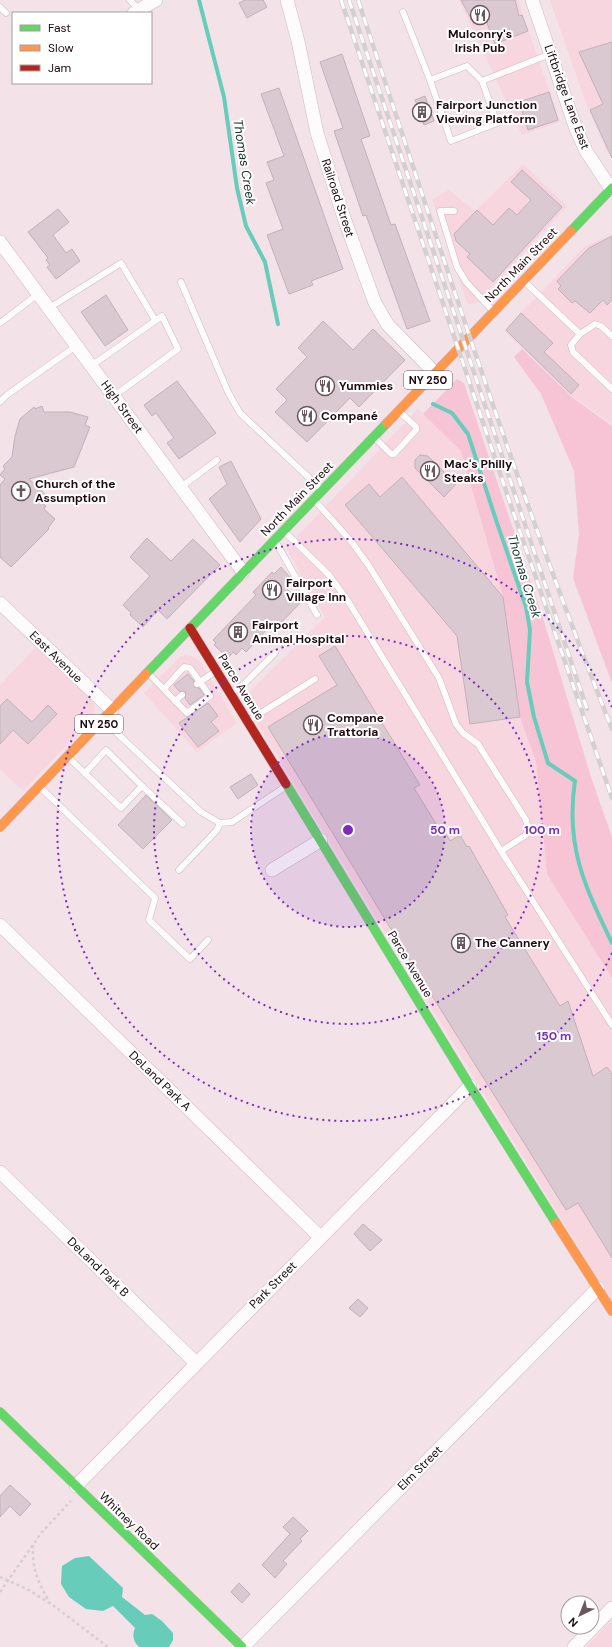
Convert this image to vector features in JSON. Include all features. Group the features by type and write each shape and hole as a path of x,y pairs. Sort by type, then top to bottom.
{"main road":[{"name":"North Main Street","path":"1,825 494,312 611,188"},
{"name":"Parce Avenue","path":"190,628 470,1086 612,1311"},
{"name":"Whitney Road","path":"0,1412 242,1647"}],"street":[{"path":"136,12 156,0"},
{"name":"Railroad Street","path":"287,0 298,42 317,133 344,218 375,303 388,325 435,373"},
{"name":"Liftbridge Lane East","path":"532,0 550,54 586,151 611,188"},
{"name":"High Street","path":"0,242 243,572"},
{"name":"East Avenue","path":"0,603 107,715"},
{"path":"272,870 321,840"},
{"name":"DeLand Park A","path":"0,925 320,1238"},
{"name":"Park Street","path":"76,1486 470,1086"},
{"name":"DeLand Park B","path":"0,1172 196,1363"},
{"name":"Elm Street","path":"242,1647 598,1288"},
{"path":"574,1647 612,1608"}],"lane":[{"path":"130,0 136,12"},
{"path":"0,7 6,12"},
{"path":"403,12 430,80 451,141 497,122 482,81 467,66 430,80"},
{"path":"482,81 550,54"},
{"path":"454,211 440,211 458,267 466,282 494,312"},
{"path":"49,308 121,263 155,320"},
{"path":"523,280 580,334"},
{"path":"181,282 228,392 240,413 322,490"},
{"path":"0,323 38,294"},
{"path":"91,366 162,316 178,349 114,396"},
{"path":"612,336 601,326 595,324 580,334 571,345 573,352 612,389"},
{"path":"0,402 7,395 76,346"},
{"path":"374,437 391,454 394,454 416,430 416,427 399,411"},
{"path":"180,487 217,460"},
{"path":"313,499 351,541 369,566 439,678 456,724 463,733 478,744 526,820 528,830 526,836 501,851"},
{"path":"284,530 329,576 348,602 501,851 612,1025"},
{"path":"274,540 317,615"},
{"path":"231,693 243,685 275,653"},
{"path":"148,672 175,701 187,713 210,696 199,683 190,668 184,667 164,689"},
{"path":"199,683 217,670"},
{"path":"248,721 315,679"},
{"path":"175,701 182,695"},
{"path":"107,715 201,812 220,823 232,822 287,785"},
{"path":"85,773 106,750 183,824"},
{"path":"67,757 121,808 142,786"},
{"path":"39,786 155,898 149,920 190,959 208,940"},
{"path":"180,870 217,830 220,823"}],"path":[{"path":"0,1592 6,1581 33,1545 70,1502"},
{"path":"33,1545 33,1569 50,1604"},
{"path":"0,1577 29,1590 108,1647"}],"shaded area":[{"path":"459,0 518,0 560,122 522,135"},
{"path":"550,0 612,0 612,156 607,152 586,103"},
{"path":"523,164 567,206 478,302 471,304 467,303 432,199 449,190 475,211"},
{"path":"612,234 612,424 572,396 504,331 584,247"},
{"path":"522,349 573,398 612,426 612,683 573,578 579,534 574,471 541,394 514,357"},
{"path":"457,379 464,383 543,618 591,777 612,837 612,978 547,874 536,762 520,717 503,597 461,451 423,414"},
{"path":"418,409 461,451 503,597 520,717 536,762 547,874 612,978 612,1302 242,699 325,617 286,548"},
{"path":"36,647 93,701 95,711 93,717 23,791 0,769 0,685"},
{"path":"186,655 192,656 199,660 237,723 197,752 144,693 180,657"},
{"path":"89,1556 123,1588 122,1597 145,1615 152,1614 162,1621 173,1633 173,1640 169,1647 139,1647 134,1638 135,1628 113,1606 103,1611 86,1609 69,1597 61,1584 62,1566 75,1558"},
{"path":"612,1620 612,1647 586,1647 598,1635 600,1635 600,1632"}],"building":[{"path":"245,0 263,0 267,7 247,18 239,3"},
{"path":"461,0 515,0 519,16 522,15 528,31 495,44 485,18 474,24"},
{"path":"612,42 612,158 590,110 603,104 579,52"},
{"path":"342,54 370,136 361,139 391,225 395,224 430,321 407,329 366,215 363,216 334,131 343,128 320,62"},
{"path":"279,88 343,269 311,281 313,285 289,294 267,235 283,229 266,183 274,180 267,162 284,156 261,94"},
{"path":"549,92 558,120 528,130 519,102"},
{"name":"Fairport Junction Viewing Platform","path":"425,96 434,121 424,125 421,117 415,119 412,109 418,107 415,100"},
{"path":"522,170 562,207 493,282 467,257 470,254 456,241 454,234 477,210 493,225 509,208 517,215 531,200 511,182"},
{"path":"58,209 69,222 53,235 66,253 72,249 80,261 56,279 47,267 50,265 46,260 48,258 28,232"},
{"path":"612,236 612,300 607,305 603,300 590,313 575,301 572,303 558,289 561,286 557,281 589,248"},
{"path":"106,295 128,330 105,346 81,312"},
{"path":"521,313 553,343 544,352 579,385 571,394 506,330"},
{"path":"323,321 353,350 373,329 405,360 359,407 350,398 307,442 275,412 287,400 276,389 307,357 298,348"},
{"path":"177,381 216,433 179,459 167,443 174,438 156,413 152,416 144,405"},
{"name":"Church of the Assumption","path":"42,406 44,412 70,412 88,417 85,425 90,427 74,467 29,479 48,497 42,503 46,506 44,509 55,519 48,528 49,529 11,567 0,557 0,485 5,479 0,475 5,469 3,466 12,457 15,436 20,419 34,407 35,409"},
{"path":"420,455 428,456 456,484 444,497 415,468 415,460"},
{"path":"231,461 261,519 240,542 209,499 227,484 219,467"},
{"path":"402,477 503,597 520,717 470,724 457,636 345,505 369,484 380,497"},
{"path":"147,538 171,561 193,539 220,565 167,619 158,610 143,627 130,615 131,613 123,605 150,576 130,557"},
{"path":"281,567 293,581 286,588 301,602 275,629 271,625 246,652 242,648 236,655 233,652 228,658 214,645 216,643 213,640 256,595 253,592 272,572 274,574"},
{"name":"The Cannery","path":"335,646 420,785 414,788 441,832 444,830 450,841 460,835 467,847 469,846 508,915 505,917 560,1006 568,1001 593,1076 607,1067 612,1074 612,1258 578,1203 566,1210 416,970 268,727 337,685 319,656"},
{"path":"188,674 194,681 194,687 199,688 204,695 190,705 185,698 186,692 179,691 174,685"},
{"path":"7,699 32,722 48,705 57,714 28,744 13,730 0,744 0,706"},
{"path":"208,703 218,716 211,722 219,731 198,747 179,723"},
{"path":"251,774 258,785 238,799 230,787"},
{"path":"146,795 172,820 143,849 118,825"},
{"path":"363,1224 382,1240 370,1251 354,1234"},
{"path":"358,1299 368,1308 360,1317 349,1308"},
{"path":"10,1485 31,1504 20,1516 10,1506 0,1517 0,1496"},
{"path":"293,1517 308,1531 300,1539 302,1541 283,1561 287,1564 275,1578 262,1565 290,1534 283,1527"},
{"path":"239,1583 250,1594 242,1603 231,1592"}],"waterway":[{"name":"Thomas Creek","path":"199,0 224,97 237,188 246,226 265,262 278,324"},
{"name":"Thomas Creek","path":"433,404 452,413 468,434 526,607 530,630 527,682 534,717 548,763 575,781 573,804 575,846 593,903 612,943"}],"railway":[{"path":"341,0 507,494 612,798"},
{"path":"349,0 587,709"},
{"path":"358,0 511,458 577,639 612,729"}],"traffic: fast":[{"path":"571,231 612,188"},
{"path":"146,674 387,423"},
{"path":"286,784 470,1086 556,1223"},
{"path":"0,1412 242,1647"}],"traffic: slow":[{"path":"387,423 571,231"},
{"path":"0,827 146,674"},
{"path":"556,1223 612,1311"}],"traffic: jam":[{"path":"190,628 286,784"}],"place":[{"name":"Mulconry's Irish Pub","path":"480,15"},
{"name":"Fairport Junction Viewing Platform","path":"422,112"},
{"name":"Yummies","path":"325,386"},
{"name":"Compané","path":"307,416"},
{"name":"Mac's Philly Steaks","path":"430,471"},
{"name":"Church of the Assumption","path":"21,491"},
{"name":"Fairport Village Inn","path":"272,590"},
{"name":"Fairport Animal Hospital","path":"238,632"},
{"name":"Compane Trattoria","path":"313,725"},
{"name":"The Cannery","path":"461,943"}]}
